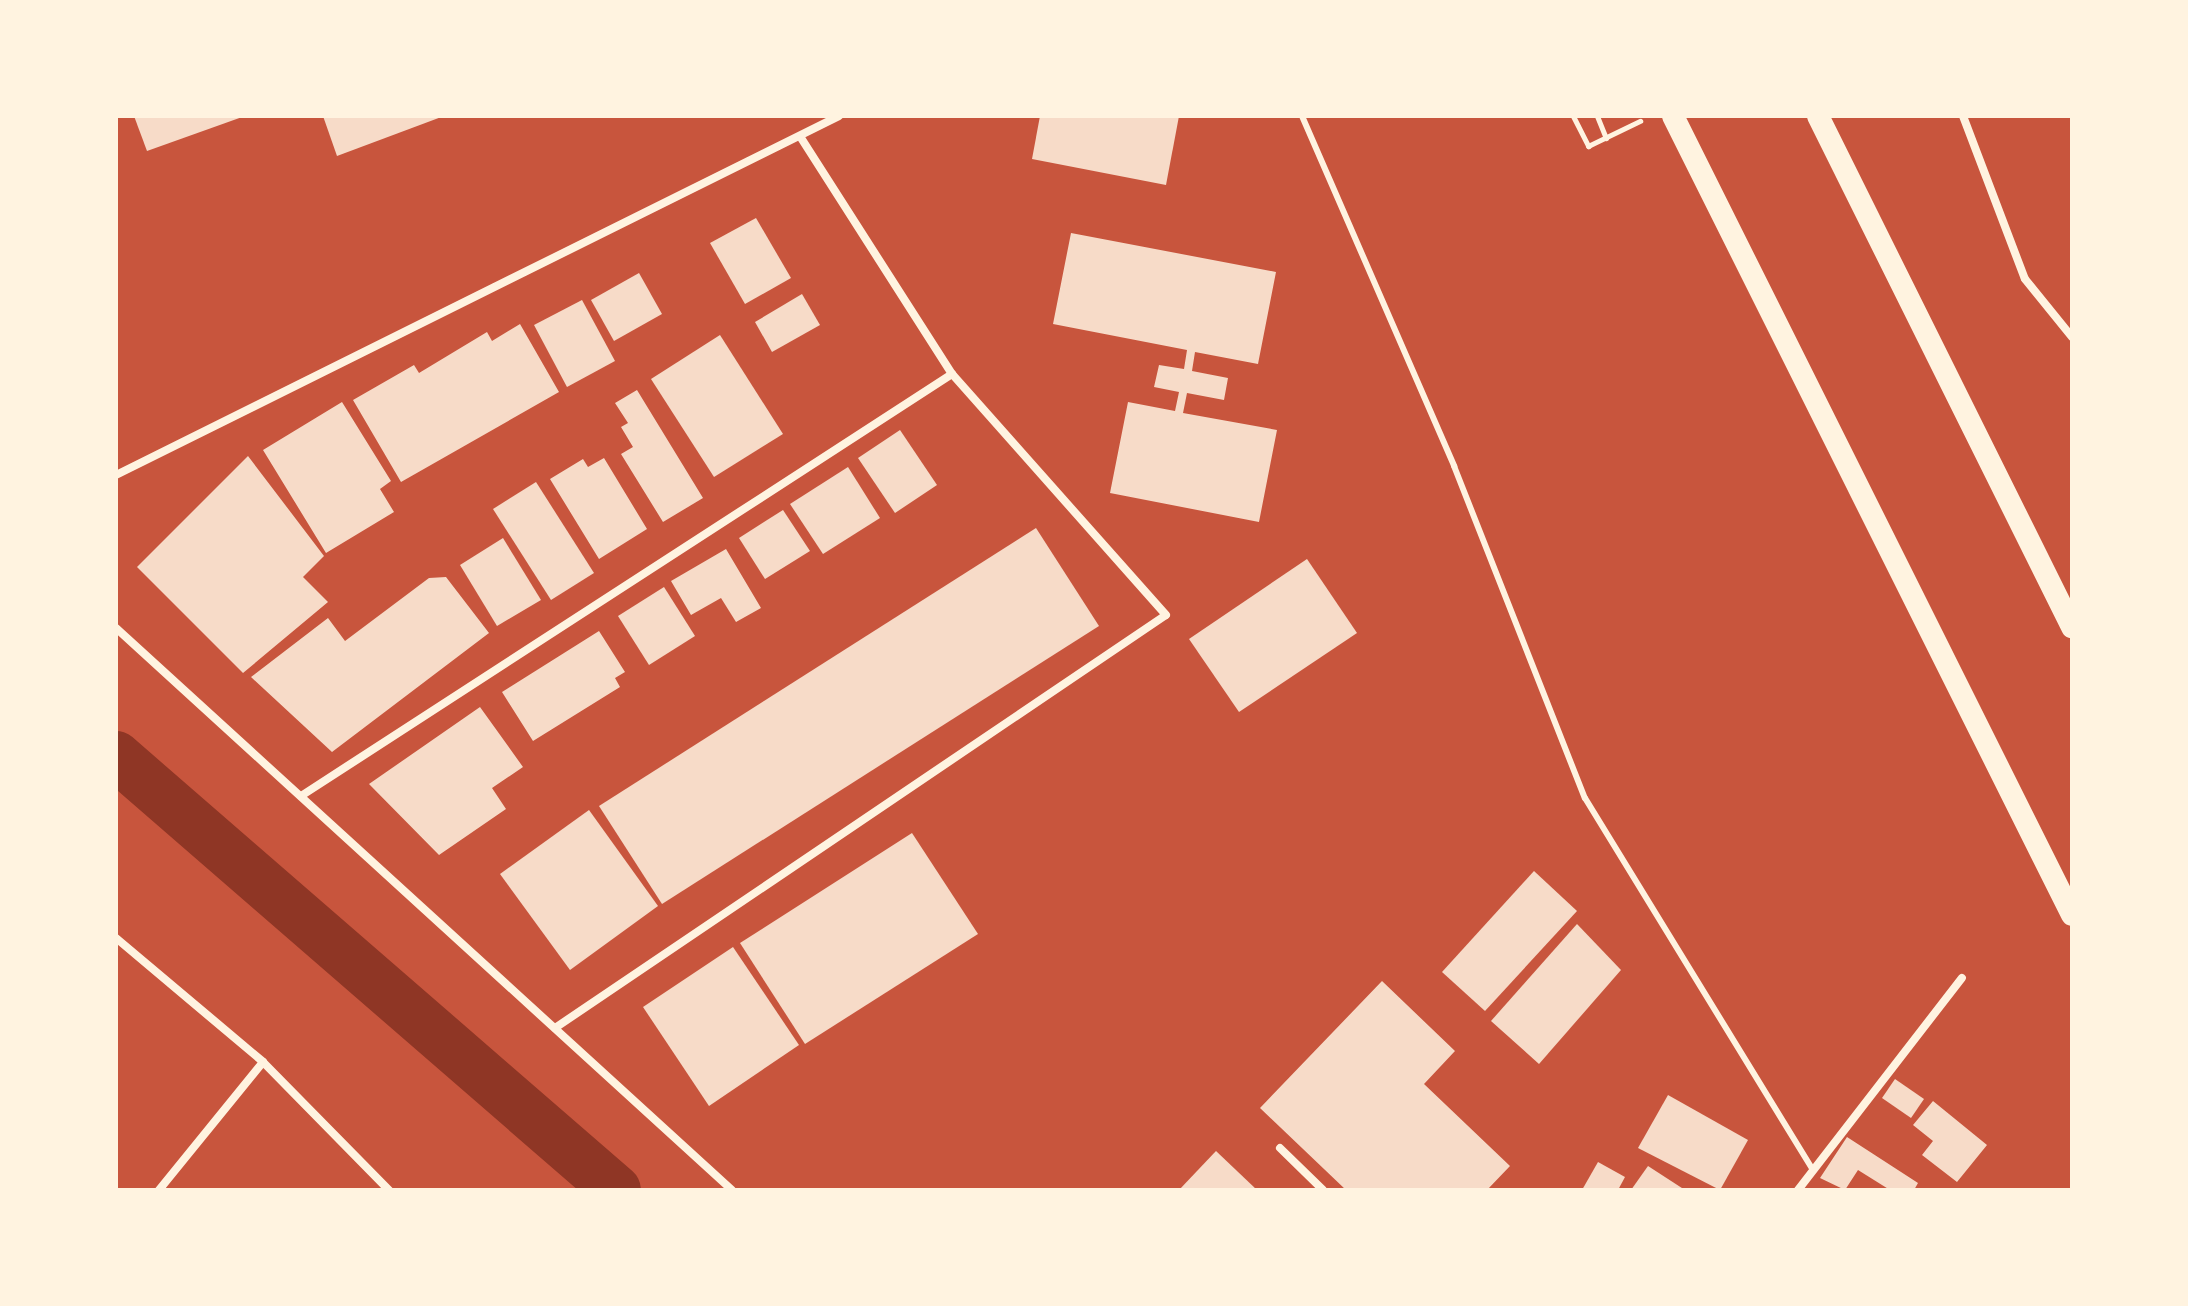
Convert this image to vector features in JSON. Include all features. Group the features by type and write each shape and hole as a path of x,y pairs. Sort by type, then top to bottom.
{"highway":[{"path":"1673,116 2072,915"},
{"path":"1818,116 2072,627"}],"street":[{"path":"116,475 839,116"},
{"path":"1963,116 2025,279 2072,337"},
{"path":"555,1028 1166,615 952,374 800,136"},
{"path":"301,796 952,374"},
{"path":"116,628 732,1190"},
{"path":"116,938 263,1062 389,1190"},
{"path":"1798,1190 1962,978"},
{"path":"159,1190 263,1062"},
{"path":"1280,1148 1323,1190"}],"lane":[{"path":"1302,116 1454,466 1585,798 1813,1170"}],"path":[{"path":"1573,116 1588,146 1649,116"},
{"path":"1597,116 1606,138"}],"building":[{"path":"134,116 245,116 147,151"},
{"path":"323,116 444,116 337,156"},
{"path":"1040,116 1179,116 1166,185 1032,159"},
{"path":"756,218 791,278 745,304 710,243"},
{"path":"1071,233 1276,272 1258,364 1195,352 1192,371 1228,378 1224,400 1187,393 1183,413 1277,430 1259,522 1110,493 1128,402 1175,411 1179,392 1154,387 1159,365 1184,369 1187,350 1053,324"},
{"path":"639,273 662,314 614,341 591,300"},
{"path":"802,294 820,325 772,352 755,322"},
{"path":"582,300 615,361 567,387 534,325"},
{"path":"520,324 559,392 401,482 353,400 414,365 419,373 487,332 492,341"},
{"path":"720,335 783,434 714,477 651,379"},
{"path":"637,390 703,498 663,522 621,454 633,447 621,427 628,423 615,403"},
{"path":"342,402 391,481 380,489 394,512 326,553 263,450"},
{"path":"900,430 937,485 895,513 858,458"},
{"path":"248,456 324,556 303,577 328,602 243,673 137,567"},
{"path":"604,458 647,529 599,559 550,479 583,459 588,467"},
{"path":"848,467 880,518 823,554 790,504"},
{"path":"536,482 594,573 551,600 493,509"},
{"path":"783,510 810,551 765,579 739,538"},
{"path":"1036,528 1099,626 662,904 599,806"},
{"path":"503,538 541,600 497,626 460,565"},
{"path":"726,549 761,608 736,622 721,598 691,615 671,581"},
{"path":"1307,559 1357,633 1239,712 1189,639"},
{"path":"446,577 489,633 332,752 251,677 328,618 345,641 429,578"},
{"path":"664,587 695,636 649,665 618,616"},
{"path":"599,631 625,672 615,678 620,687 533,741 502,692"},
{"path":"480,707 523,767 492,788 506,809 439,855 369,784"},
{"path":"589,810 658,906 570,970 500,874"},
{"path":"912,833 978,934 805,1044 740,943"},
{"path":"1534,871 1577,911 1485,1011 1442,972"},
{"path":"1577,924 1621,970 1539,1064 1491,1021"},
{"path":"733,947 799,1045 709,1106 643,1007"},
{"path":"1382,981 1455,1051 1424,1084 1510,1166 1487,1190 1346,1190 1260,1108"},
{"path":"1895,1079 1924,1099 1911,1118 1882,1098"},
{"path":"1668,1095 1748,1140 1720,1190 1638,1148"},
{"path":"1933,1101 1987,1145 1957,1182 1922,1155 1933,1141 1913,1125"},
{"path":"1847,1137 1918,1183 1914,1190 1890,1190 1858,1170 1845,1190 1820,1178"},
{"path":"1216,1151 1257,1190 1179,1190"},
{"path":"1598,1162 1625,1177 1618,1190 1582,1190"},
{"path":"1648,1166 1685,1190 1631,1190"}],"waterway":[{"path":"116,756 616,1190"}]}
